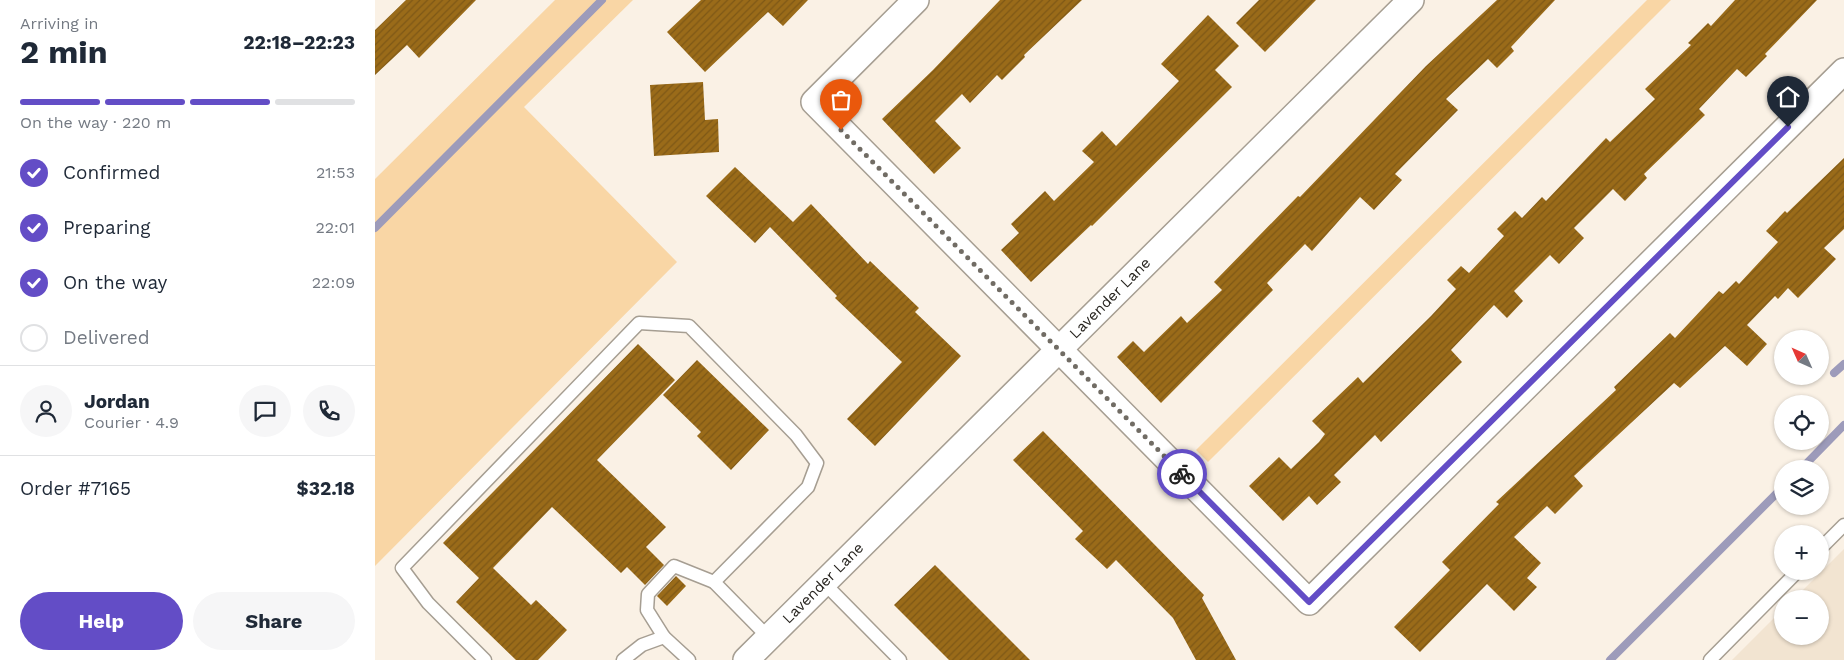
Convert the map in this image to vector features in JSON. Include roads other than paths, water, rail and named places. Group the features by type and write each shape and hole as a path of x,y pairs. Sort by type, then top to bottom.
{"street":[{"path":"916,0 814,102 1309,602 1844,71"},
{"name":"Lavender Lane","path":"746,660 1411,0"}],"lane":[{"path":"485,660 428,603 402,568 639,323 689,326 795,435 817,464 808,487 714,582"},
{"path":"1829,540 1844,525"},
{"path":"689,660 664,637 647,610 648,594 674,566 714,582 768,638"},
{"path":"1710,660 1789,580"},
{"path":"824,582 900,660"},
{"path":"623,660 642,644 664,637"}],"waterway":[{"path":"375,228 602,0"},
{"path":"1834,373 1844,364"},
{"path":"1810,460 1844,425"},
{"path":"1610,660 1774,496"}]}
